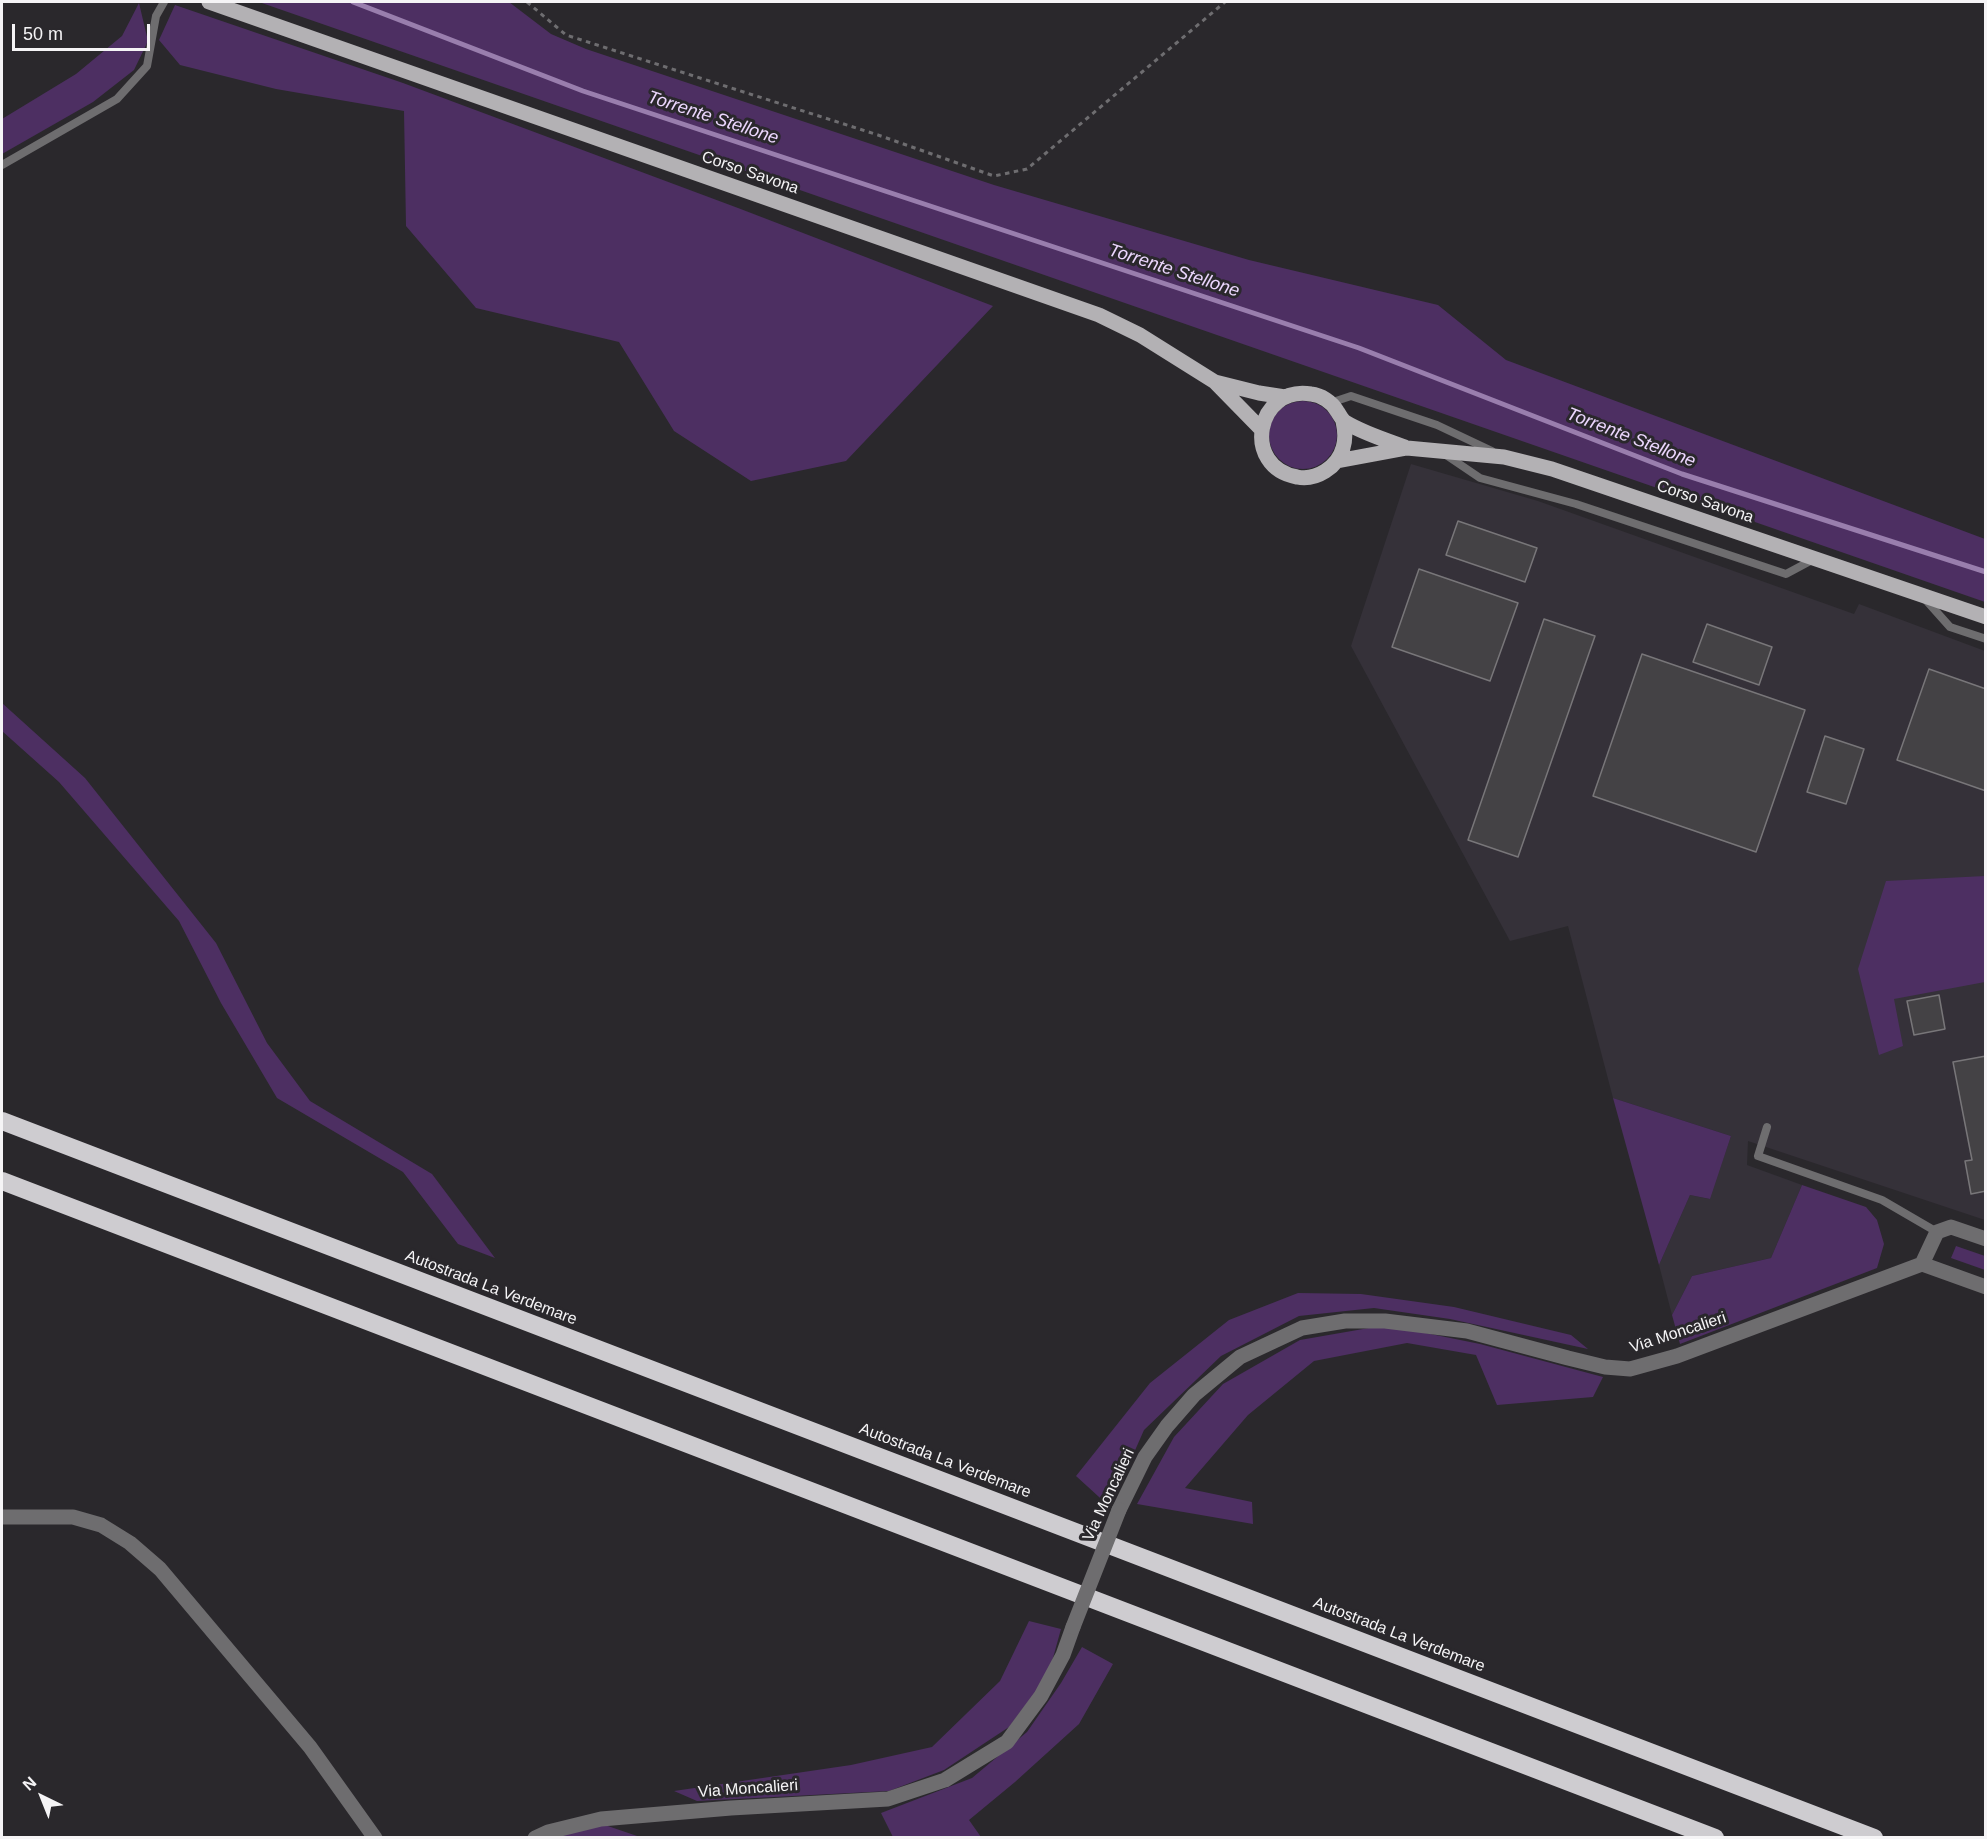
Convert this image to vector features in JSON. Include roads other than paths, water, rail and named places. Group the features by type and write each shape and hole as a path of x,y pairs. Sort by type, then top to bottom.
{"highway":[{"name":"Autostrada La Verdemare","path":"2,1122 1874,1838"},
{"path":"2,1181 1715,1838"}],"main road":[{"name":"Corso Savona","path":"209,2 1099,315 1140,335 1215,382 1261,429 1261,443 1266,456 1274,467 1286,474 1299,478 1313,477 1326,471 1337,461 1407,448 1504,457 1552,469 1986,618"},
{"name":"Corso Savona","path":"1215,382 1284,397 1298,393 1312,394 1330,403"},
{"path":"1261,429 1265,416 1273,405 1284,397"},
{"path":"1330,403 1336,408 1343,421 1346,435 1337,461"},
{"name":"Corso Savona","path":"1343,421 1407,448"}],"street":[{"path":"1986,1239 1951,1227 1937,1232 1922,1264 1986,1287"},
{"name":"Via Moncalieri","path":"535,1838 548,1832 601,1819 731,1808 888,1799 945,1780 1007,1742 1041,1696 1064,1655 1119,1510 1145,1457 1167,1426 1194,1395 1240,1357 1302,1328 1345,1321 1385,1321 1432,1326 1467,1331 1605,1367 1630,1369 1677,1356 1922,1264"},
{"path":"2,1517 73,1517 101,1525 130,1543 160,1569 310,1747 375,1838"}],"lane":[{"path":"2,165 117,99 147,66 156,16 164,2"},
{"path":"1330,403 1351,396 1437,425 1504,457"},
{"path":"1440,450 1480,478 1576,504 1786,574 1814,559"},
{"path":"1922,596 1950,627 1986,639"},
{"path":"1767,1126 1758,1156 1882,1200 1937,1232"}],"waterway":[{"name":"Torrente Stellone","path":"353,2 583,91 1359,348 1682,474 1986,572"}]}
